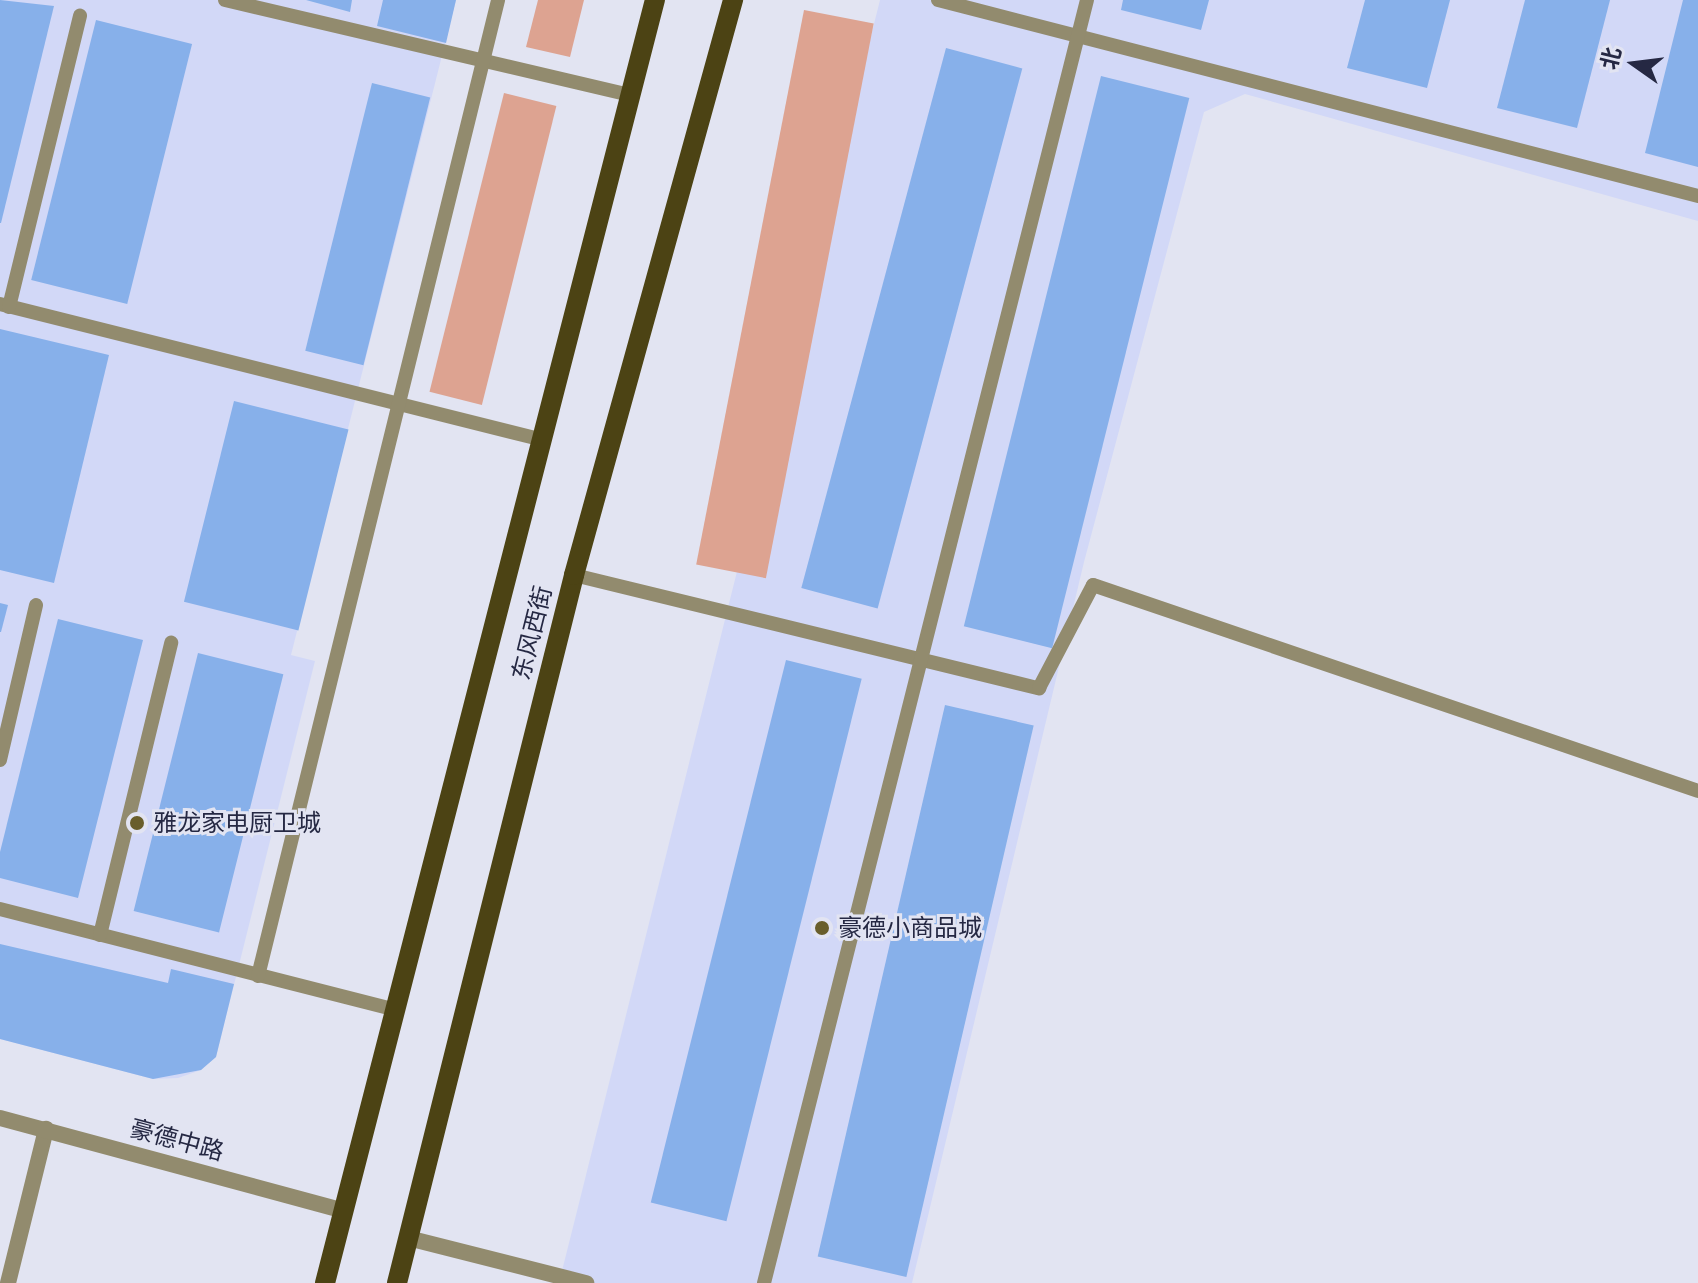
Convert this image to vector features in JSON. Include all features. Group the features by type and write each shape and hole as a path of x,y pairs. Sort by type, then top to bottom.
{"main road":[{"name":"东风西街","path":"325,1283 655,0"},
{"name":"东风西街","path":"397,1283 574,575 733,0"}],"street":[{"name":"豪德中路","path":"0,1118 342,1210"},
{"path":"8,1283 46,1129"},
{"path":"408,1238 586,1283"}],"lane":[{"path":"225,0 631,95"},
{"path":"258,976 498,0"},
{"path":"938,0 1078,39 1698,196"},
{"path":"764,1283 1087,0"},
{"path":"80,16 4,306 543,440"},
{"path":"574,575 1039,688 1093,585 1698,791"},
{"path":"0,760 36,605"},
{"path":"100,935 171,643"},
{"path":"0,909 393,1009"}],"shaded area":[{"path":"0,0 456,0 291,655 315,661 216,1057 201,1070 178,1078 153,1079 0,1039"},
{"path":"538,0 584,0 570,57 526,47"},
{"name":"豪德小商品城","path":"880,0 1698,0 1698,221 1245,94 1204,112 1084,562 912,1283 559,1283"},
{"path":"804,10 874,24 766,578 696,565"},
{"path":"504,93 556,106 482,405 429,392"}],"building":[{"path":"0,0 54,6 1,223 0,223"},
{"path":"306,0 352,0 350,12"},
{"path":"383,0 456,0 446,43 377,26"},
{"path":"1123,0 1209,0 1201,30 1121,10"},
{"path":"1365,0 1450,0 1427,88 1347,68"},
{"path":"1525,0 1610,0 1577,128 1497,108"},
{"path":"1683,0 1698,0 1698,167 1645,153"},
{"path":"96,20 192,44 127,304 31,280"},
{"path":"946,48 1022,68 878,608 801,588"},
{"path":"1101,76 1189,98 1052,648 964,626"},
{"path":"372,83 430,98 363,365 305,351"},
{"path":"0,329 109,355 54,583 0,570"},
{"path":"234,401 348,430 298,630 184,602"},
{"path":"0,603 8,605 1,632 0,632"},
{"path":"58,619 143,640 78,898 0,878 0,852"},
{"path":"198,653 283,674 219,932 134,911"},
{"path":"786,660 862,679 726,1221 651,1202"},
{"path":"945,705 1034,725 906,1277 818,1256"},
{"path":"0,944 168,983 171,969 234,984 216,1057 201,1070 153,1079 0,1039"}],"place":[{"name":"雅龙家电厨卫城","path":"137,823"},
{"name":"豪德小商品城","path":"822,928"}]}
